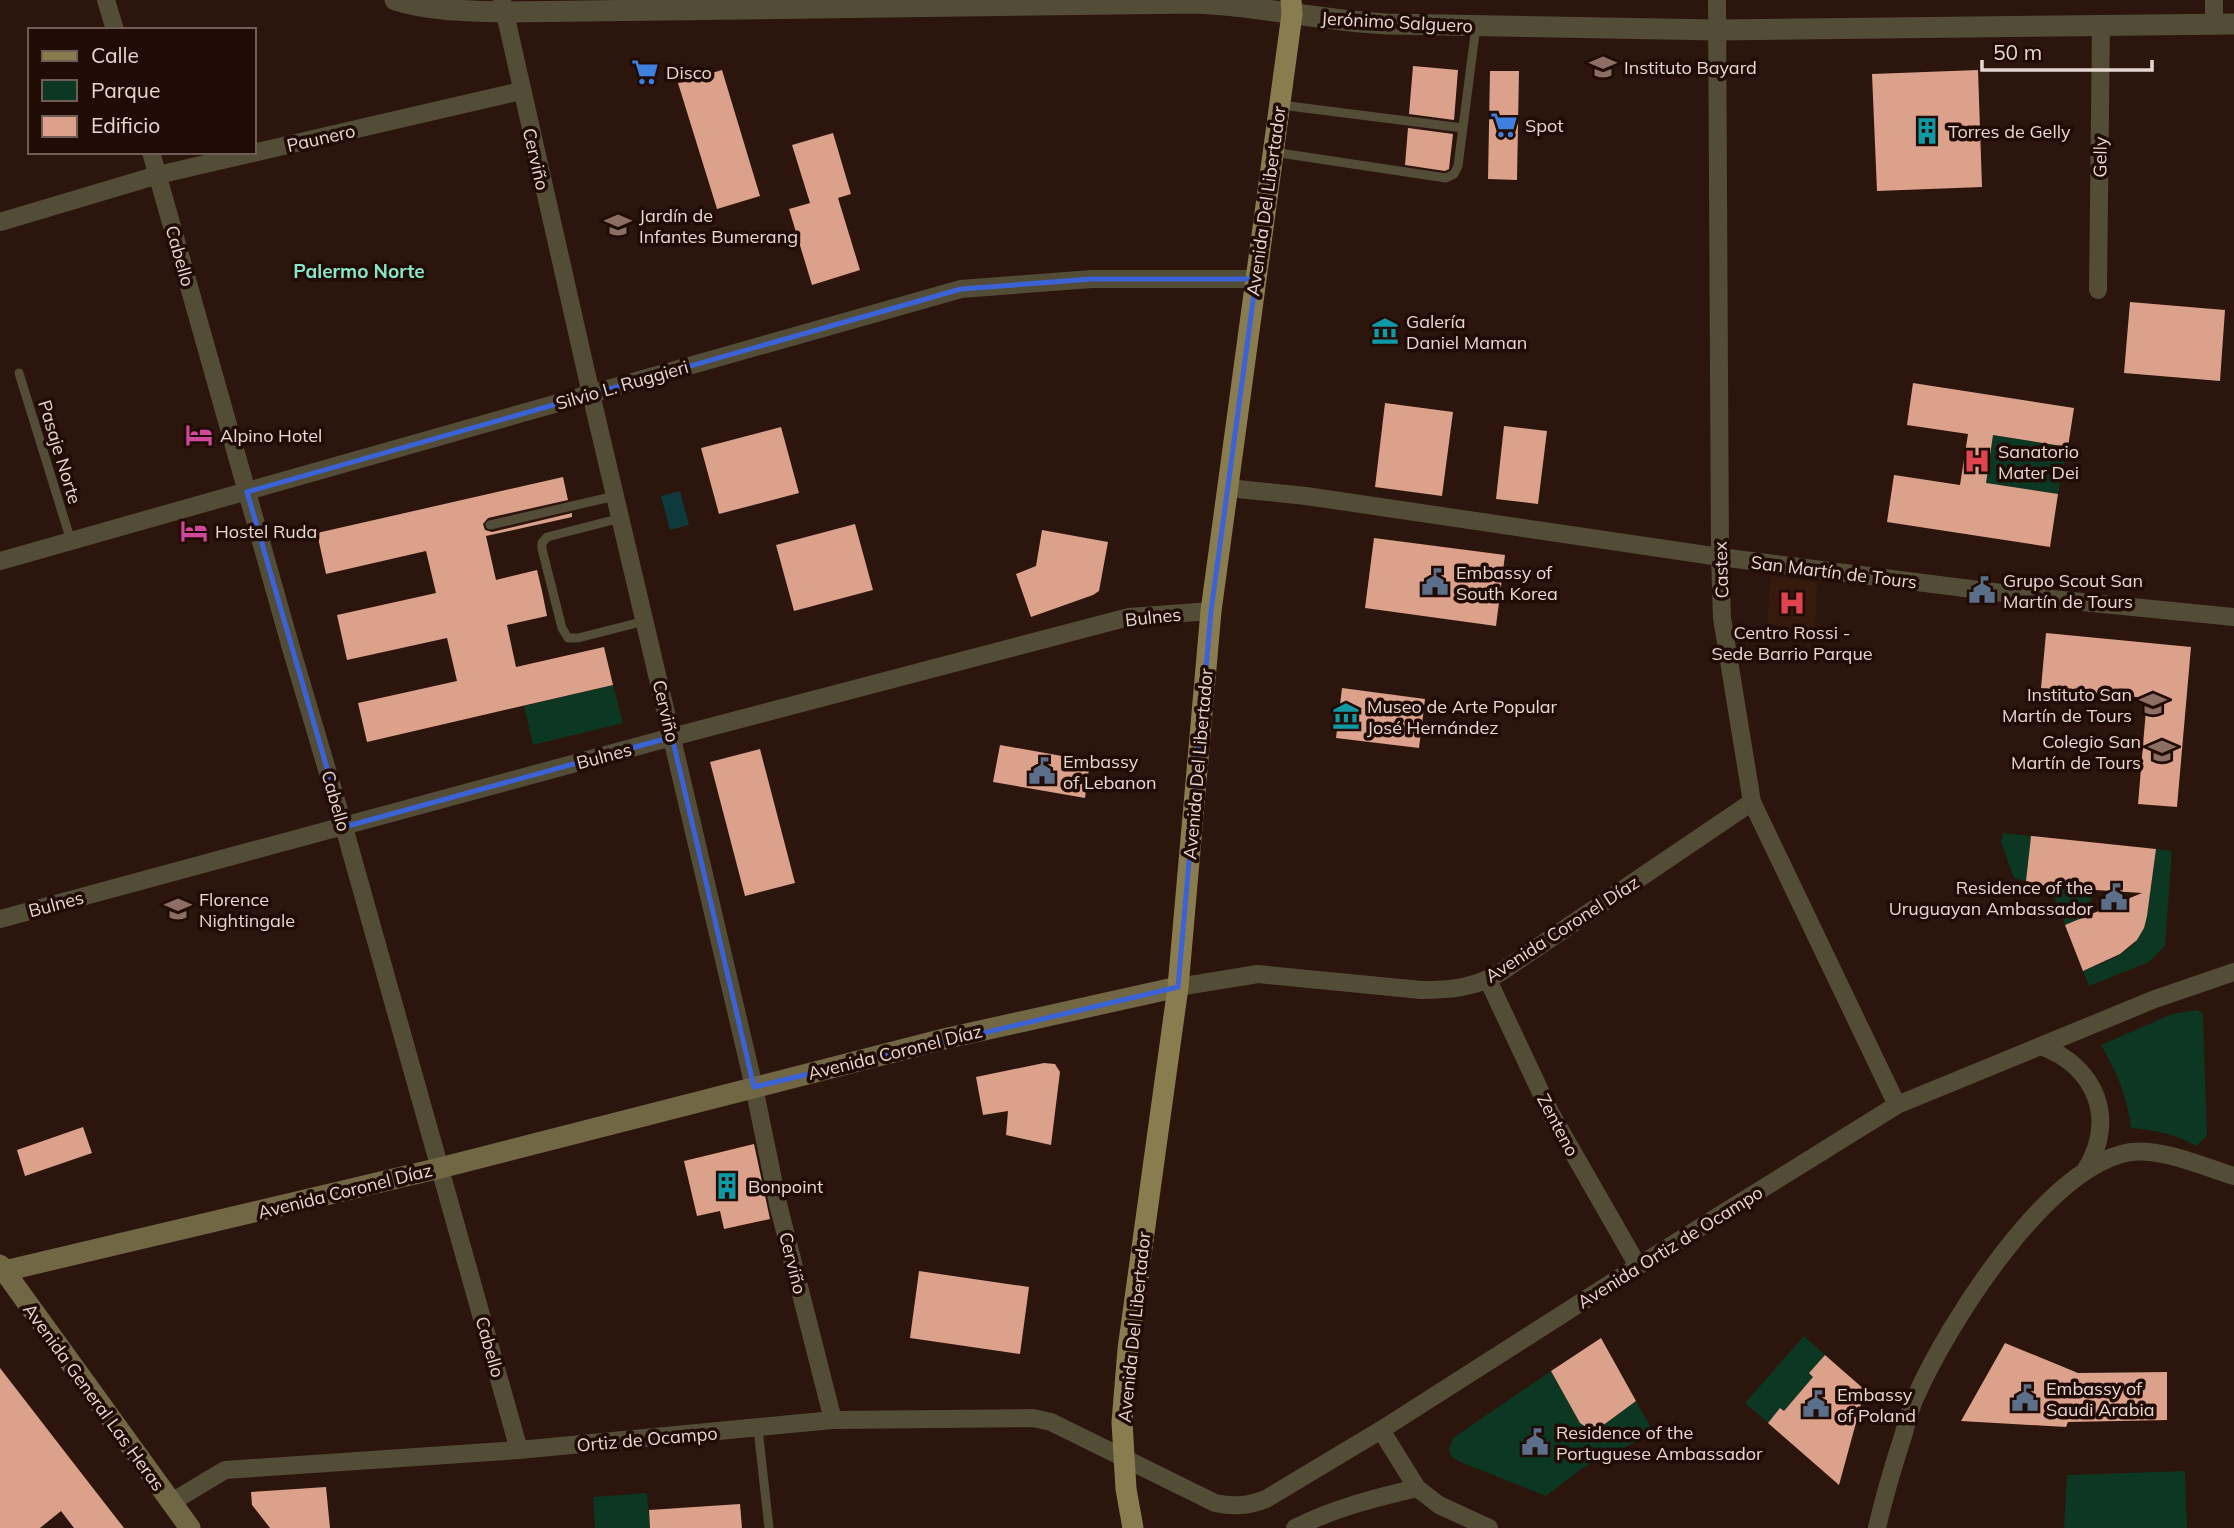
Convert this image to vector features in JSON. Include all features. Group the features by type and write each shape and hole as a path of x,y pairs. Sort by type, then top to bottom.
{"main road":[{"name":"Avenida Del Libertador","path":"1133,1528 1126,1489 1122,1422 1128,1349 1178,987 1211,611 1292,7"},
{"name":"Avenida Coronel Díaz","path":"1,1270 440,1168 948,1038 1178,987"},
{"name":"Avenida General Las Heras","path":"1,1270 190,1528"}],"street":[{"path":"106,0 114,28"},
{"name":"Jerónimo Salguero","path":"395,0 462,11 503,6 1197,3 1292,7 1355,22 1718,30 2224,24"},
{"name":"Castex","path":"1717,0 1722,618 1752,802 1897,1105"},
{"path":"2214,0 2224,24"},
{"name":"Cerviño","path":"503,6 754,1087 778,1204 833,1420"},
{"name":"Gelly","path":"2098,290 2101,25"},
{"name":"Paunero","path":"256,152 521,91"},
{"name":"Cabello","path":"152,154 519,1450"},
{"name":"Paunero","path":"0,222 158,175 249,154"},
{"name":"Silvio L. Ruggieri","path":"0,561 961,289 1092,279 1256,279"},
{"name":"San Martín de Tours","path":"1228,488 1320,498 1720,557 2029,596 2234,617"},
{"name":"Bulnes","path":"0,919 672,737 1129,617 1211,611"},
{"name":"Avenida Coronel Díaz","path":"1178,987 1258,974 1420,990 1456,989 1488,980 1752,802"},
{"name":"Avenida Ortiz de Ocampo","path":"1124,1458 1215,1503 1233,1507 1252,1505 1381,1430 1897,1105 2155,999 2234,972"},
{"name":"Zenteno","path":"1488,980 1551,1114 1638,1266"},
{"path":"2041,1046 2062,1056 2080,1070 2096,1097 2101,1128 2099,1143 2085,1171"},
{"path":"1877,1528 1885,1491 1915,1396 1945,1339 1977,1287 2037,1213 2085,1171 2114,1157 2132,1152 2152,1152 2234,1176"},
{"name":"Ortiz de Ocampo","path":"170,1503 225,1470 519,1450 833,1420 1033,1418 1051,1422 1124,1458"},
{"path":"1381,1430 1417,1488 1439,1505 1489,1528"},
{"path":"1295,1528 1315,1517 1351,1504 1417,1488"}],"lane":[{"path":"1273,152 1446,178 1454,174 1458,166 1475,26"},
{"path":"1279,105 1463,128"},
{"name":"Pasaje Norte","path":"19,373 71,541"},
{"path":"491,525 615,496"},
{"path":"621,518 547,537 541,543 542,549 562,628 568,638 578,638 645,621"},
{"path":"758,1429 769,1528"}],"highlighted area":[{"path":"1092,279 1256,279 1211,611 1178,987 754,1087 672,737 344,827 247,492 961,289"}],"shaded area":[{"name":"Centro Rossi - Sede Barrio Parque","path":"1771,576 1817,582 1815,630 1767,624"}],"green space":[{"path":"1993,435 2068,447 2058,494 2002,485 1985,487"},
{"path":"613,685 623,723 533,745 524,706"},
{"path":"2003,833 2031,836 2026,881 2014,878 2001,842"},
{"path":"2156,849 2172,851 2165,946 2149,962 2089,986 2083,971 2125,951 2140,934 2150,898"},
{"path":"2095,875 2087,916 2065,925 2050,887 2060,888"},
{"path":"2198,1010 2203,1014 2207,1136 2196,1146 2165,1133 2131,1128 2120,1085 2101,1045 2172,1014"},
{"path":"1804,1336 1825,1355 1810,1373 1813,1377 1784,1411 1780,1408 1768,1423 1745,1403"},
{"path":"1551,1371 1580,1422 1586,1427 1602,1426 1636,1401 1654,1433 1584,1467 1546,1496 1451,1456 1449,1449 1453,1438"},
{"path":"2185,1471 2187,1528 2064,1528 2067,1475"},
{"path":"647,1493 650,1528 595,1528 593,1497"}],"water":[{"path":"680,491 689,525 670,530 661,496"}],"building":[{"path":"1413,66 1458,70 1454,120 1409,114"},
{"path":"722,70 760,196 717,209 678,83"},
{"name":"Torres de Gelly","path":"1978,70 1982,187 1877,191 1872,74"},
{"name":"Spot","path":"1490,71 1519,71 1517,180 1488,179"},
{"path":"1408,128 1453,134 1449,169 1445,171 1405,165"},
{"path":"833,133 851,194 838,198 860,270 812,285 789,209 810,203 792,145"},
{"path":"2130,302 2225,310 2220,381 2124,373"},
{"name":"Sanatorio Mater Dei","path":"1913,383 2074,408 2068,447 1993,435 1986,483 2058,494 2050,547 1887,522 1894,475 1960,485 1968,434 1907,425"},
{"path":"1385,403 1453,412 1442,496 1375,487"},
{"path":"1504,426 1547,431 1538,504 1496,499"},
{"path":"781,427 799,493 719,514 701,448"},
{"path":"563,477 568,500 488,518 483,524 485,530 492,532 572,513 572,517 486,536 496,580 537,570 542,591 547,616 507,625 516,667 604,647 613,685 367,742 358,703 457,681 447,638 347,660 337,615 436,593 426,551 326,574 317,533"},
{"path":"855,524 873,590 794,611 776,545"},
{"path":"1042,530 1108,542 1099,591 1031,617 1016,574 1036,566"},
{"name":"Embassy of South Korea","path":"1374,538 1505,555 1496,626 1365,608"},
{"name":"Colegio San Martín de Tours","path":"2046,633 2191,647 2177,807 2138,804 2147,698 2041,688"},
{"path":"1342,688 1425,699 1419,748 1336,738"},
{"name":"Embassy of Lebanon","path":"1000,745 1090,761 1085,798 993,782"},
{"path":"760,749 795,883 745,896 710,762"},
{"path":"2031,836 2156,849 2147,916 2137,940 2120,954 2083,971 2065,925 2142,893 2050,887 2026,881"},
{"path":"1044,1063 1055,1064 1060,1072 1051,1145 1006,1135 1008,1111 983,1115 976,1077"},
{"path":"83,1127 92,1153 25,1176 17,1150"},
{"name":"Bonpoint","path":"754,1144 770,1219 724,1229 720,1211 697,1216 684,1161"},
{"path":"919,1271 1029,1287 1020,1354 910,1338"},
{"path":"1601,1338 1636,1401 1602,1426 1586,1427 1580,1423 1551,1371"},
{"path":"2005,1343 2078,1373 2167,1372 2167,1420 2068,1422 2066,1427 1961,1421"},
{"path":"1825,1355 1865,1390 1839,1485 1768,1423 1780,1408 1784,1411 1813,1377 1809,1373"},
{"path":"0,1368 124,1528 74,1528 61,1511 40,1528 0,1528"},
{"path":"326,1487 330,1528 270,1528 252,1505 251,1492"},
{"path":"740,1504 742,1528 650,1528 649,1510"}],"place":[{"name":"Instituto Bayard","path":"1603,67"},
{"name":"Disco","path":"645,72"},
{"name":"Spot","path":"1504,125"},
{"name":"Torres de Gelly","path":"1927,131"},
{"name":"Jardín de Infantes Bumerang","path":"618,225"},
{"name":"Galería Daniel Maman","path":"1385,331"},
{"name":"Alpino Hotel","path":"199,435"},
{"name":"Sanatorio Mater Dei","path":"1977,461"},
{"name":"Hostel Ruda","path":"194,531"},
{"name":"Embassy of South Korea","path":"1435,582"},
{"name":"Grupo Scout San Martín de Tours","path":"1982,590"},
{"name":"Centro Rossi - Sede Barrio Parque","path":"1792,603"},
{"name":"Instituto San Martín de Tours","path":"2153,704"},
{"name":"Museo de Arte Popular José Hernández","path":"1346,716"},
{"name":"Colegio San Martín de Tours","path":"2162,751"},
{"name":"Embassy of Lebanon","path":"1042,771"},
{"name":"Residence of the Uruguayan Ambassador","path":"2114,897"},
{"name":"Florence Nightingale","path":"178,909"},
{"name":"Bonpoint","path":"727,1186"},
{"name":"Embassy of Saudi Arabia","path":"2025,1398"},
{"name":"Embassy of Poland","path":"1816,1404"},
{"name":"Residence of the Portuguese Ambassador","path":"1535,1442"}],"district":[{"name":"Palermo Norte","path":"359,271"}]}
